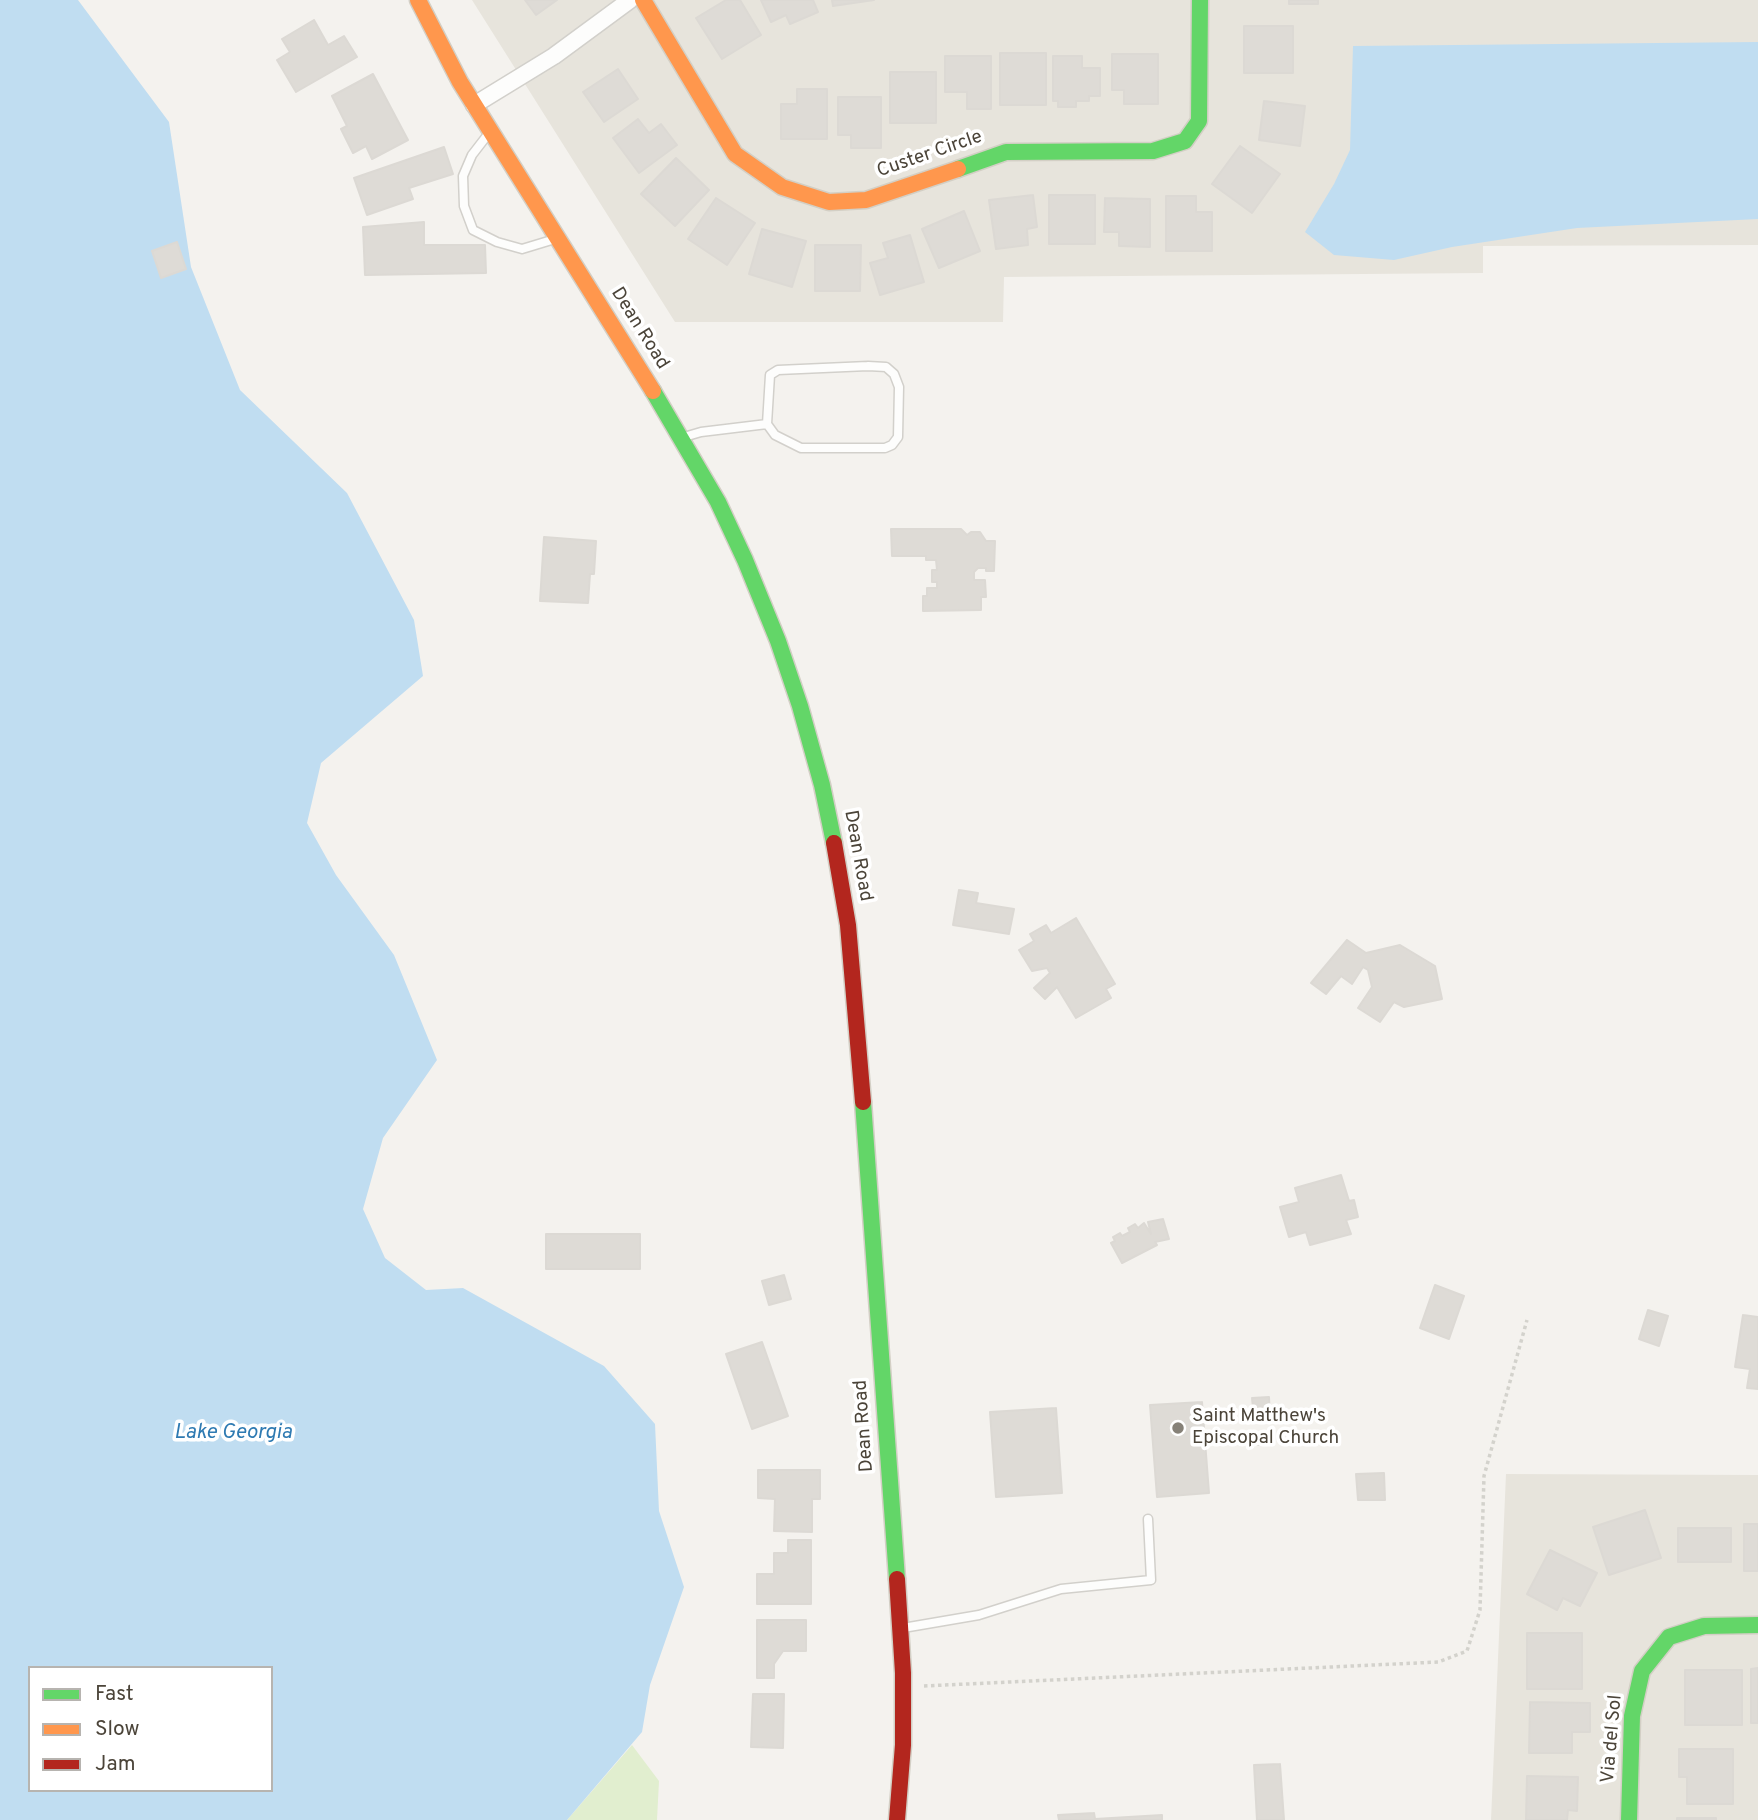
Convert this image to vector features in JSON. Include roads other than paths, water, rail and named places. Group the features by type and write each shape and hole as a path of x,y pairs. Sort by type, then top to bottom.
{"main road":[{"name":"Dean Road","path":"418,0 474,106 681,437 737,541 778,641 814,755 840,874 858,1033 904,1687 904,1745 897,1820"},
{"name":"Custer Circle","path":"643,0 735,154 782,187 829,202 866,200 1006,152 1153,151 1185,141 1199,121 1200,0"},
{"name":"Via del Sol","path":"1629,1820 1632,1716 1642,1671 1669,1637 1704,1626 1758,1625"}],"street":[{"path":"474,106 554,56 630,0"}],"lane":[{"path":"490,131 472,155 463,176 464,205 473,230 497,242 522,249 557,238"},
{"path":"886,367 894,374 899,387 898,437 886,448 802,448 775,435 767,424 770,375 778,370 886,367"},
{"path":"681,437 767,424"},
{"path":"900,1629 979,1615 1061,1589 1151,1580 1148,1519"}],"water":[{"name":"Lake Georgia","path":"0,0 78,0 169,122 191,267 240,390 347,493 414,620 423,676 321,763 307,823 336,875 394,955 437,1060 383,1138 363,1209 385,1258 426,1290 463,1288 604,1366 655,1424 659,1511 684,1587 650,1685 642,1732 567,1820 0,1820"},
{"path":"1758,42 1758,219 1577,228 1452,247 1394,260 1334,255 1305,232 1334,184 1350,150 1353,46"}],"place":[{"name":"Saint Matthew's Episcopal Church","path":"1178,1428"}]}
